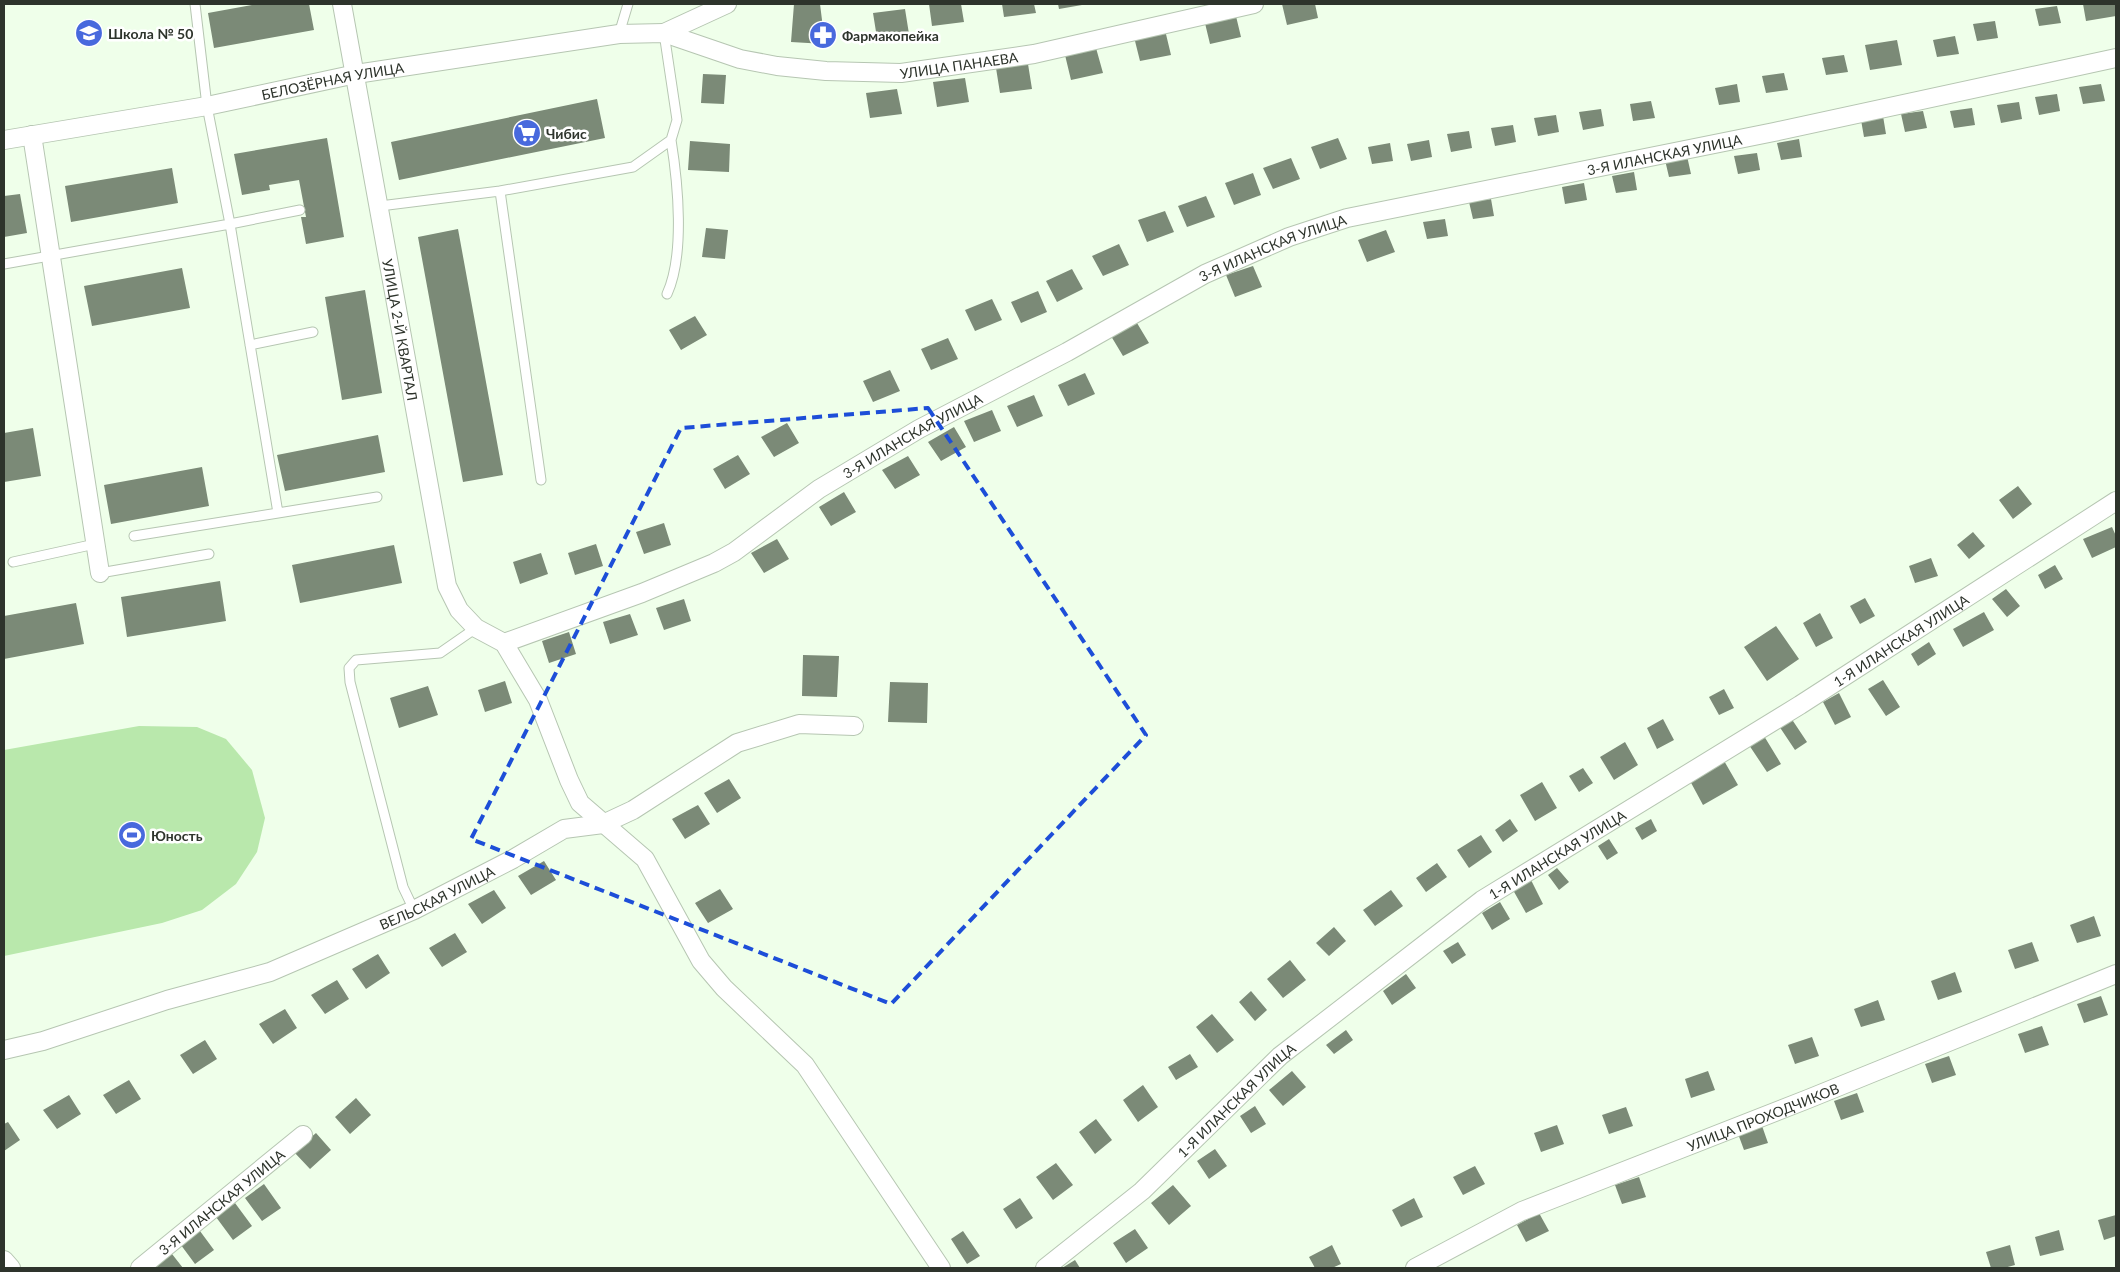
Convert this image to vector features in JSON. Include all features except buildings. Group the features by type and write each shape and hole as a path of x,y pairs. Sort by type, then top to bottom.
{"street":[{"name":"УЛИЦА 2-Й КВАРТАЛ","path":"342,4 380,206 447,586 459,610 476,628 504,644"},
{"path":"664,33 727,4"},
{"name":"УЛИЦА ПАНАЕВА","path":"664,33 740,59 777,66 826,72 901,73 1034,54 1254,4"},
{"name":"БЕЛОЗЁРНАЯ УЛИЦА","path":"4,140 207,106 356,74 619,34 664,33"},
{"name":"3-Я ИЛАНСКАЯ УЛИЦА","path":"504,644 642,593 728,556 819,489 918,430 1066,352 1206,274 1289,237 1347,218 1774,132 2116,58"},
{"path":"32,135 100,573"},
{"name":"1-Я ИЛАНСКАЯ УЛИЦА","path":"1045,1268 1142,1191 1280,1056 1482,900 1800,705 2116,501"},
{"path":"504,644 538,700 569,780 580,803 646,859 701,961 724,988 805,1065 941,1268"},
{"name":"ВЕЛЬСКАЯ УЛИЦА","path":"4,1050 43,1041 167,1000 270,972 414,910 513,859 564,829 603,824 633,810 737,743 799,724 854,726"},
{"name":"УЛИЦА ПРОХОДЧИКОВ","path":"1415,1268 1522,1211 1808,1099 2116,974"},
{"name":"3-Я ИЛАНСКАЯ УЛИЦА","path":"140,1268 303,1136"},
{"path":"4,1260 11,1268"}],"lane":[{"path":"195,4 207,106 230,224 278,513"},
{"path":"619,34 628,4"},
{"path":"664,33 677,120 671,140 676,173 678,257 674,279 667,294"},
{"path":"380,206 500,191 633,167 671,140"},
{"path":"500,191 541,480"},
{"path":"4,264 300,210"},
{"path":"250,346 313,332"},
{"path":"134,536 377,497"},
{"path":"13,562 95,544"},
{"path":"100,573 209,554"},
{"path":"414,910 401,878 350,682 349,668 356,660 440,653 476,628"}],"highlighted area":[{"path":"928,408 1146,735 891,1004 471,839 681,428"}],"green space":[{"name":"Юность","path":"139,726 197,727 226,739 252,770 265,818 257,852 236,884 202,910 162,923 4,956 4,750"}],"place":[{"name":"Школа № 50","path":"89,33"},
{"name":"Фармакопейка","path":"823,35"},
{"name":"Чибис","path":"527,133"},
{"name":"Юность","path":"132,835"}]}
